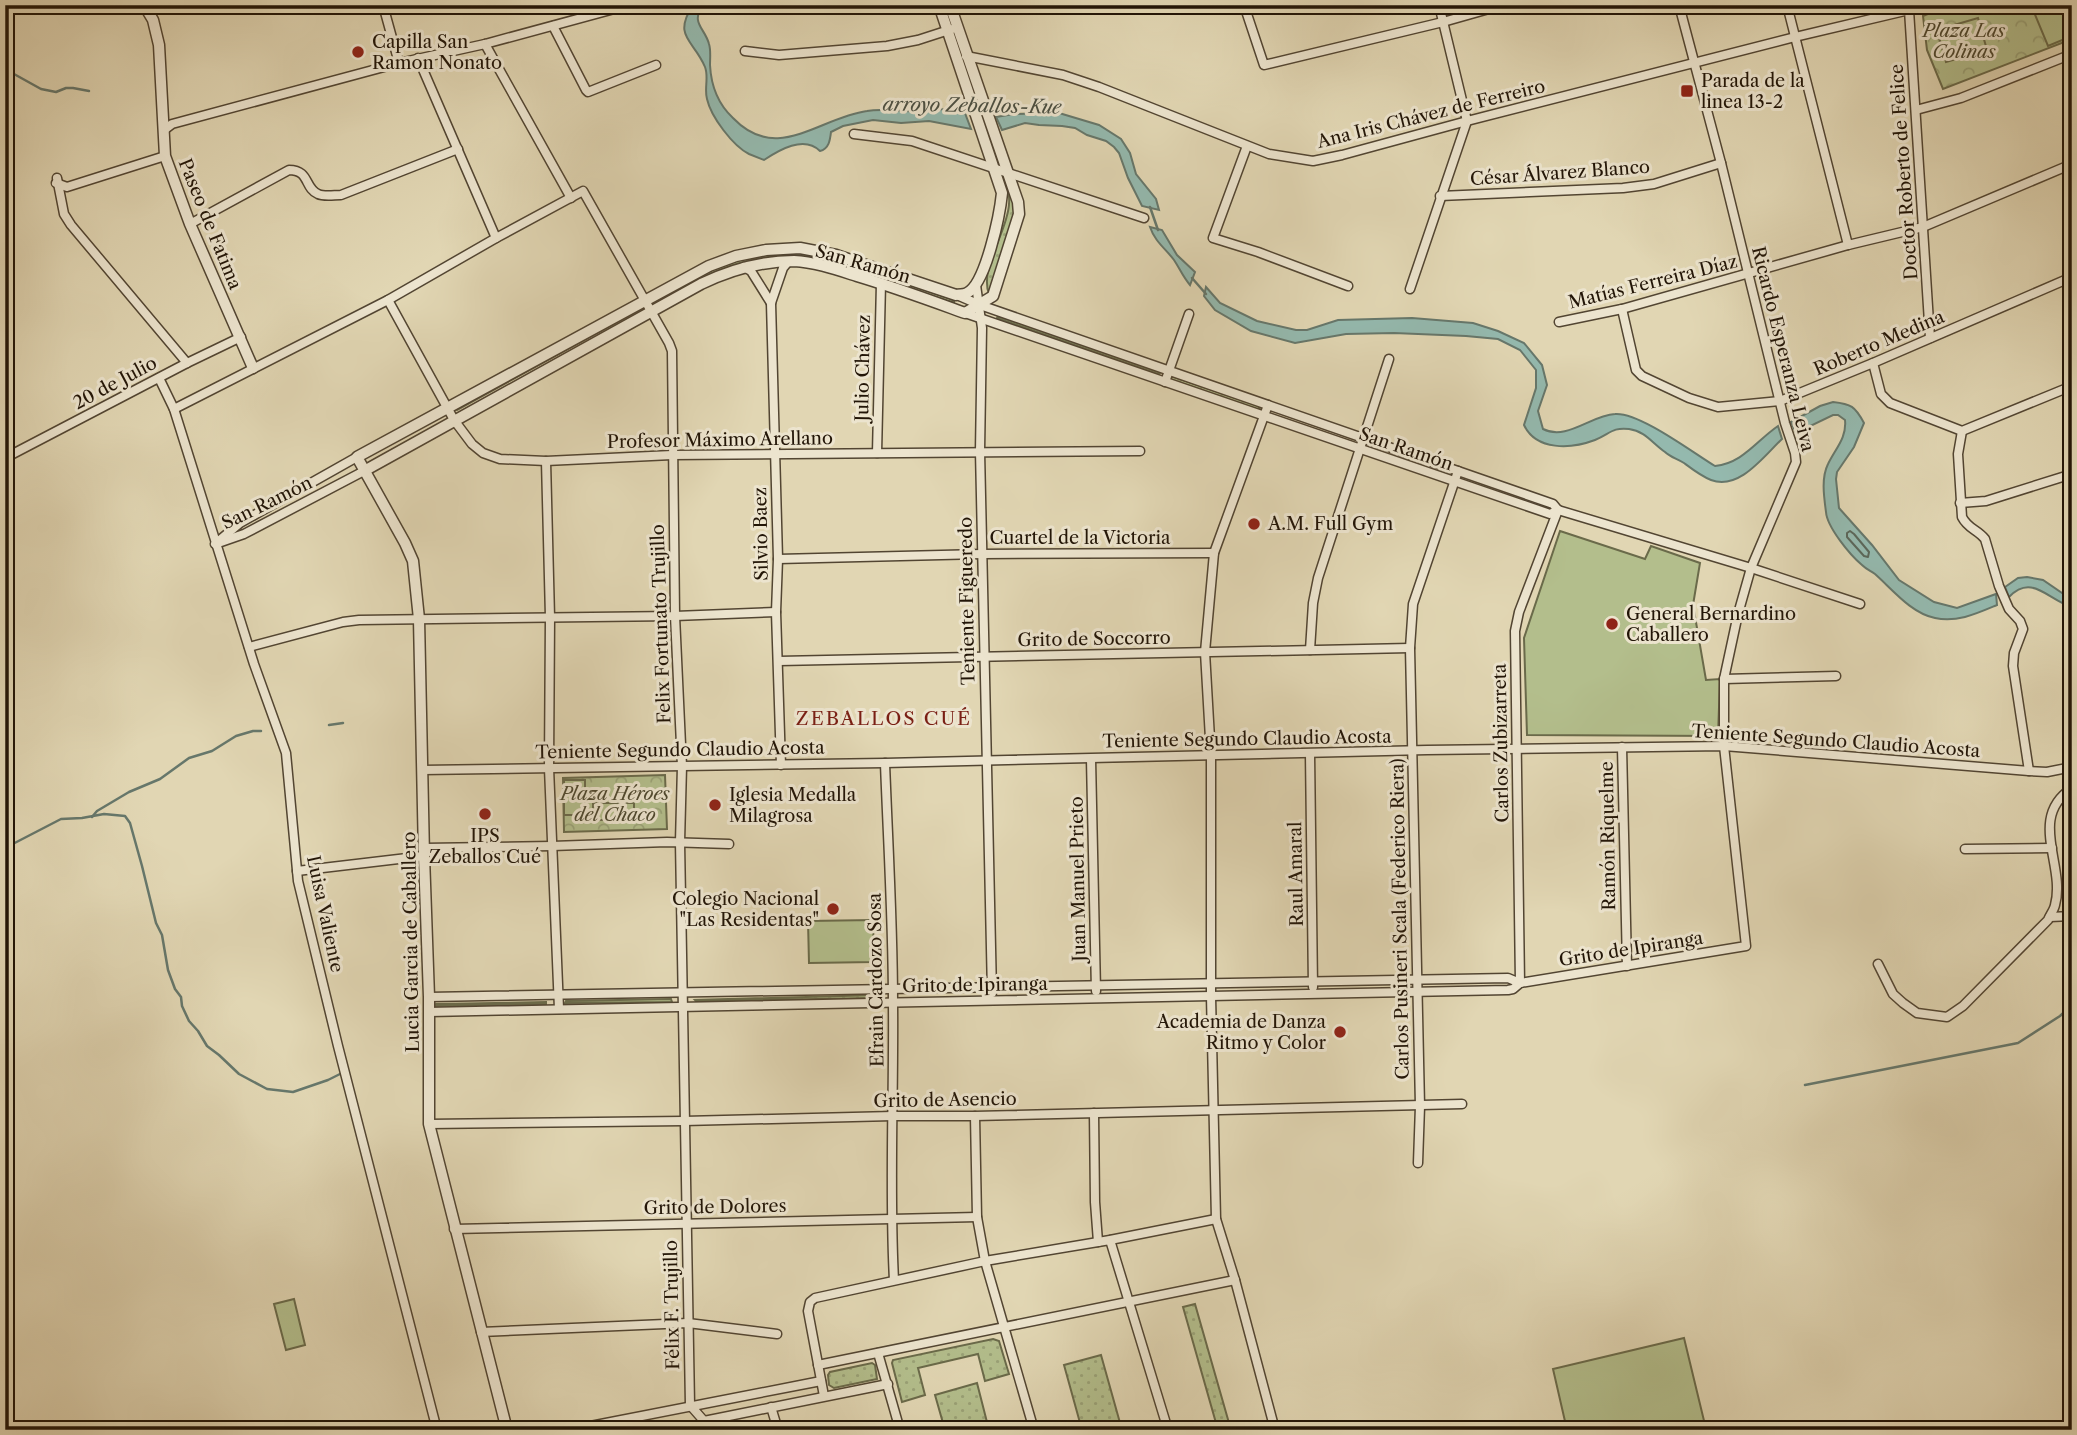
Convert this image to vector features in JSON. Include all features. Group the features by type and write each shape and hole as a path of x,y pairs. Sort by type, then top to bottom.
{"street":[{"name":"Paseo de Fatima","path":"144,5 153,20 159,45 165,156 190,225 253,368"},
{"path":"383,5 399,63"},
{"path":"164,130 172,124 629,5"},
{"path":"940,5 952,29 991,141 1008,172 1019,214 993,296 985,307 965,313"},
{"path":"950,5 952,29"},
{"path":"1244,5 1264,65 1503,5"},
{"path":"1410,289 1467,121 1439,5"},
{"name":"Ricardo Esperanza Leiva","path":"1679,5 1796,462 1751,569 1724,679 1724,746 1746,946"},
{"path":"1787,5 1847,245"},
{"name":"Ana Iris Chávez de Ferreiro","path":"962,57 1062,75 1269,154 1313,161 1920,5"},
{"name":"Doctor Roberto de Felice","path":"1908,8 1930,338"},
{"path":"553,26 588,92 656,65"},
{"path":"745,51 779,55 887,46 952,29"},
{"path":"174,409 388,300 571,198 485,44"},
{"path":"1916,110 1961,98 2072,54"},
{"path":"418,58 496,238"},
{"path":"854,134 912,141 1144,218"},
{"path":"956,295 967,293 976,285 984,269 1000,214 1002,193 991,141"},
{"path":"1247,146 1213,238 1348,286"},
{"path":"190,225 289,170 303,174 313,192 321,196 341,195 458,149"},
{"path":"165,156 67,187 56,182 64,214 71,225 187,363"},
{"name":"César Álvarez Blanco","path":"1440,196 1623,188 1654,184 1721,163"},
{"name":"Matías Ferreira Díaz","path":"1559,321 1622,309 1847,245 1923,227 2072,164"},
{"name":"Felix Fortunato Trujillo","path":"571,198 583,191 672,351 675,616 682,766 680,842 684,1121"},
{"name":"San Ramón","path":"215,544 240,523 357,457 709,266 736,256 766,250 800,248 836,255 956,295 1553,504 1558,510 1860,604"},
{"name":"San Ramón","path":"215,544 244,534 364,471 701,284 744,267 795,261 836,269 881,283 983,322 1550,514 1558,510"},
{"name":"Silvio Baez","path":"781,765 771,303 783,268 788,262"},
{"path":"744,267 751,271 771,303"},
{"name":"Roberto Medina","path":"1622,309 1636,370 1642,376 1689,398 1718,407 1780,401 2072,277"},
{"name":"Julio Chávez","path":"877,453 881,283"},
{"name":"Teniente Figueredo","path":"976,285 985,307 980,451 992,1000"},
{"name":"Profesor Máximo Arellano","path":"388,300 454,420 472,444 483,453 500,459 547,461 673,455 1140,451"},
{"path":"1165,382 1189,314"},
{"name":"20 de Julio","path":"8,457 241,337"},
{"path":"1310,650 1313,603 1318,578 1389,359"},
{"path":"1873,363 1881,394 1890,404 1962,431 2072,386"},
{"name":"Luisa Valiente","path":"159,377 174,409 215,544 286,753 298,881 437,1430"},
{"path":"1268,405 1214,553 1205,652 1211,756 1211,996 1216,1219 1275,1430"},
{"path":"1962,431 1958,454 1962,517 1966,525 1985,539 1999,586 2009,609 2020,621 2023,629 2014,653 2013,666 2029,771"},
{"path":"5,447 8,457"},
{"name":"Lucia Garcia de Caballero","path":"357,457 413,561 419,620 429,998 429,1124 507,1430"},
{"path":"547,461 550,768 559,1009"},
{"name":"Carlos Pusineri Scala (Federico Riera)","path":"1418,1163 1420,1106 1410,648 1413,604 1458,471"},
{"path":"1960,502 1986,501 2072,474"},
{"name":"Carlos Zubizarreta","path":"1520,983 1515,631 1519,612 1558,510"},
{"name":"Cuartel de la Victoria","path":"778,559 982,554 1214,553"},
{"path":"249,647 343,622 776,612"},
{"name":"Grito de Soccorro","path":"779,661 1410,648"},
{"path":"1724,679 1836,676"},
{"name":"Teniente Segundo Claudio Acosta","path":"422,770 885,764 1724,746 2029,771 2047,772 2072,767"},
{"name":"Ramón Riquelme","path":"1622,747 1627,966"},
{"name":"Raul Amaral","path":"1310,754 1313,993"},
{"name":"Juan Manuel Prieto","path":"1091,759 1096,998"},
{"name":"Efrain Cardozo Sosa","path":"885,764 893,990 891,1220 894,1280"},
{"path":"1878,964 1893,994 1917,1013 1947,1017 1963,1006 2050,917 2055,907 2057,892 2050,829 2052,808 2059,796 2072,788"},
{"path":"298,871 424,852 680,842 729,844"},
{"path":"1965,849 2052,848"},
{"path":"2050,917 2072,916"},
{"name":"Grito de Ipiranga","path":"429,1012 1513,989 1520,983 1746,946"},
{"name":"Grito de Ipiranga","path":"429,998 1508,978 1520,983"},
{"name":"Grito de Asencio","path":"429,1124 975,1116 1462,1104"},
{"path":"1094,1113 1098,1242"},
{"path":"975,1116 977,1217 985,1261 1034,1430"},
{"name":"Félix F. Trujillo","path":"684,1121 690,1405"},
{"name":"Grito de Dolores","path":"454,1229 977,1217"},
{"path":"824,1396 807,1311 810,1302 822,1294 1216,1219"},
{"path":"1110,1240 1168,1430"},
{"path":"818,1365 1235,1280"},
{"path":"481,1332 688,1324 777,1334"},
{"path":"878,1353 900,1430"},
{"path":"570,1430 821,1381"},
{"path":"690,1405 706,1426 771,1407 888,1384"},
{"path":"771,1407 778,1430"}],"green space":[{"name":"Plaza Las Colinas","path":"1949,5 2072,5 2072,39 1943,89 1927,50 1923,16"},
{"path":"2031,5 2072,5 2072,36 2048,46"},
{"path":"1978,18 1987,50 1946,62 1937,30"},
{"path":"1006,182 1016,211 989,294 988,273 1007,215 1009,198"},
{"path":"772,253 808,254 837,259 954,302 924,294 838,262 784,256 762,258 720,270 656,301 655,299 712,269"},
{"path":"638,308 639,310 456,409"},
{"path":"998,316 1159,372 1160,373 997,318"},
{"path":"1171,377 1257,405 1260,409 1259,411 1171,380"},
{"name":"General Bernardino Caballero","path":"1560,531 1645,559 1651,546 1700,563 1693,605 1706,680 1720,679 1718,736 1527,735 1524,638"},
{"name":"Plaza Héroes del Chaco","path":"665,775 667,829 564,832 563,778"},
{"path":"564,780 585,780 585,815 564,815"},
{"path":"593,803 634,803 634,820 593,820"},
{"path":"873,920 874,962 809,963 808,921"},
{"path":"877,995 877,998 695,1000"},
{"path":"671,999 672,1002 565,1003 566,1001"},
{"path":"436,1004 546,1004 435,1006"},
{"path":"294,1299 305,1345 286,1350 274,1304"},
{"path":"1195,1304 1231,1430 1218,1430 1183,1307"},
{"path":"1684,1338 1706,1429 1567,1430 1553,1369"},
{"path":"993,1339 999,1341 1009,1374 985,1381 978,1354 918,1368 925,1395 902,1402 893,1360"},
{"path":"1101,1355 1122,1430 1082,1430 1064,1365"},
{"path":"872,1363 875,1365 877,1379 834,1388 829,1385 830,1372"},
{"path":"977,1383 989,1430 945,1430 935,1395"}],"water":[{"path":"693,5 703,5 698,21 710,46 711,72 716,94 728,113 749,131 766,137 782,138 867,111 963,108 971,129 929,121 901,123 873,120 843,126 831,132 827,146 820,151 814,146 799,144 764,160 749,154 730,138 709,106 705,67 685,32 684,24"},
{"path":"1059,113 1099,125 1121,139 1130,153 1136,174 1156,199 1159,210 1142,206 1119,153 1106,141 1075,128 1062,126 1025,123 1002,130 996,117"},
{"path":"1150,227 1162,230 1177,255 1195,272 1190,285 1155,237"},
{"path":"1206,287 1220,303 1257,321 1296,330 1307,330 1338,320 1412,318 1473,323 1498,331 1524,343 1542,365 1547,385 1538,411 1543,429 1552,432 1570,430 1606,415 1625,415 1651,426 1715,466 1734,461 1778,426 1782,439 1750,470 1731,481 1721,482 1700,474 1635,430 1619,429 1595,440 1575,445 1545,444 1537,440 1524,425 1536,388 1536,370 1520,350 1498,339 1394,333 1346,334 1295,343 1251,331 1215,310 1204,296"},
{"path":"1833,402 1852,407 1864,423 1854,447 1837,472 1839,508 1899,580 1934,602 1957,608 1996,594 1997,605 1959,618 1943,619 1926,615 1903,600 1846,548 1827,518 1824,500 1824,475 1842,438 1845,420 1833,415 1796,433 1791,422"},
{"path":"2018,578 2043,580 2065,595 2072,595 2072,607 2033,588 2017,590 2009,597 2005,587"}],"waterway":[{"path":"5,69 41,89 56,92 66,88 89,91"},
{"name":"arroyo Zeballos-Kue","path":"1150,207 1158,230"},
{"name":"arroyo Zeballos-Kue","path":"1192,278 1206,294"},
{"path":"329,725 343,723"},
{"path":"92,817 97,811 129,792 160,779 189,758 212,751 236,736 261,731"},
{"path":"5,848 61,819 104,814 125,816 130,823 156,923 162,935 168,970 189,1021 207,1046 239,1074 267,1089 293,1092 340,1074"},
{"path":"1805,1085 2018,1043 2072,1005"}],"place":[{"name":"Capilla San Ramon Nonato","path":"358,52"},
{"name":"Parada de la linea 13-2","path":"1687,91"},
{"name":"A.M. Full Gym","path":"1254,524"},
{"name":"General Bernardino Caballero","path":"1612,624"},
{"name":"Iglesia Medalla Milagrosa","path":"715,805"},
{"name":"IPS Zeballos Cué","path":"485,814"},
{"name":"Colegio Nacional \"Las Residentas\"","path":"833,909"},
{"name":"Academia de Danza Ritmo y Color","path":"1340,1032"}],"district":[{"name":"ZEBALLOS CUÉ","path":"884,718"}]}
